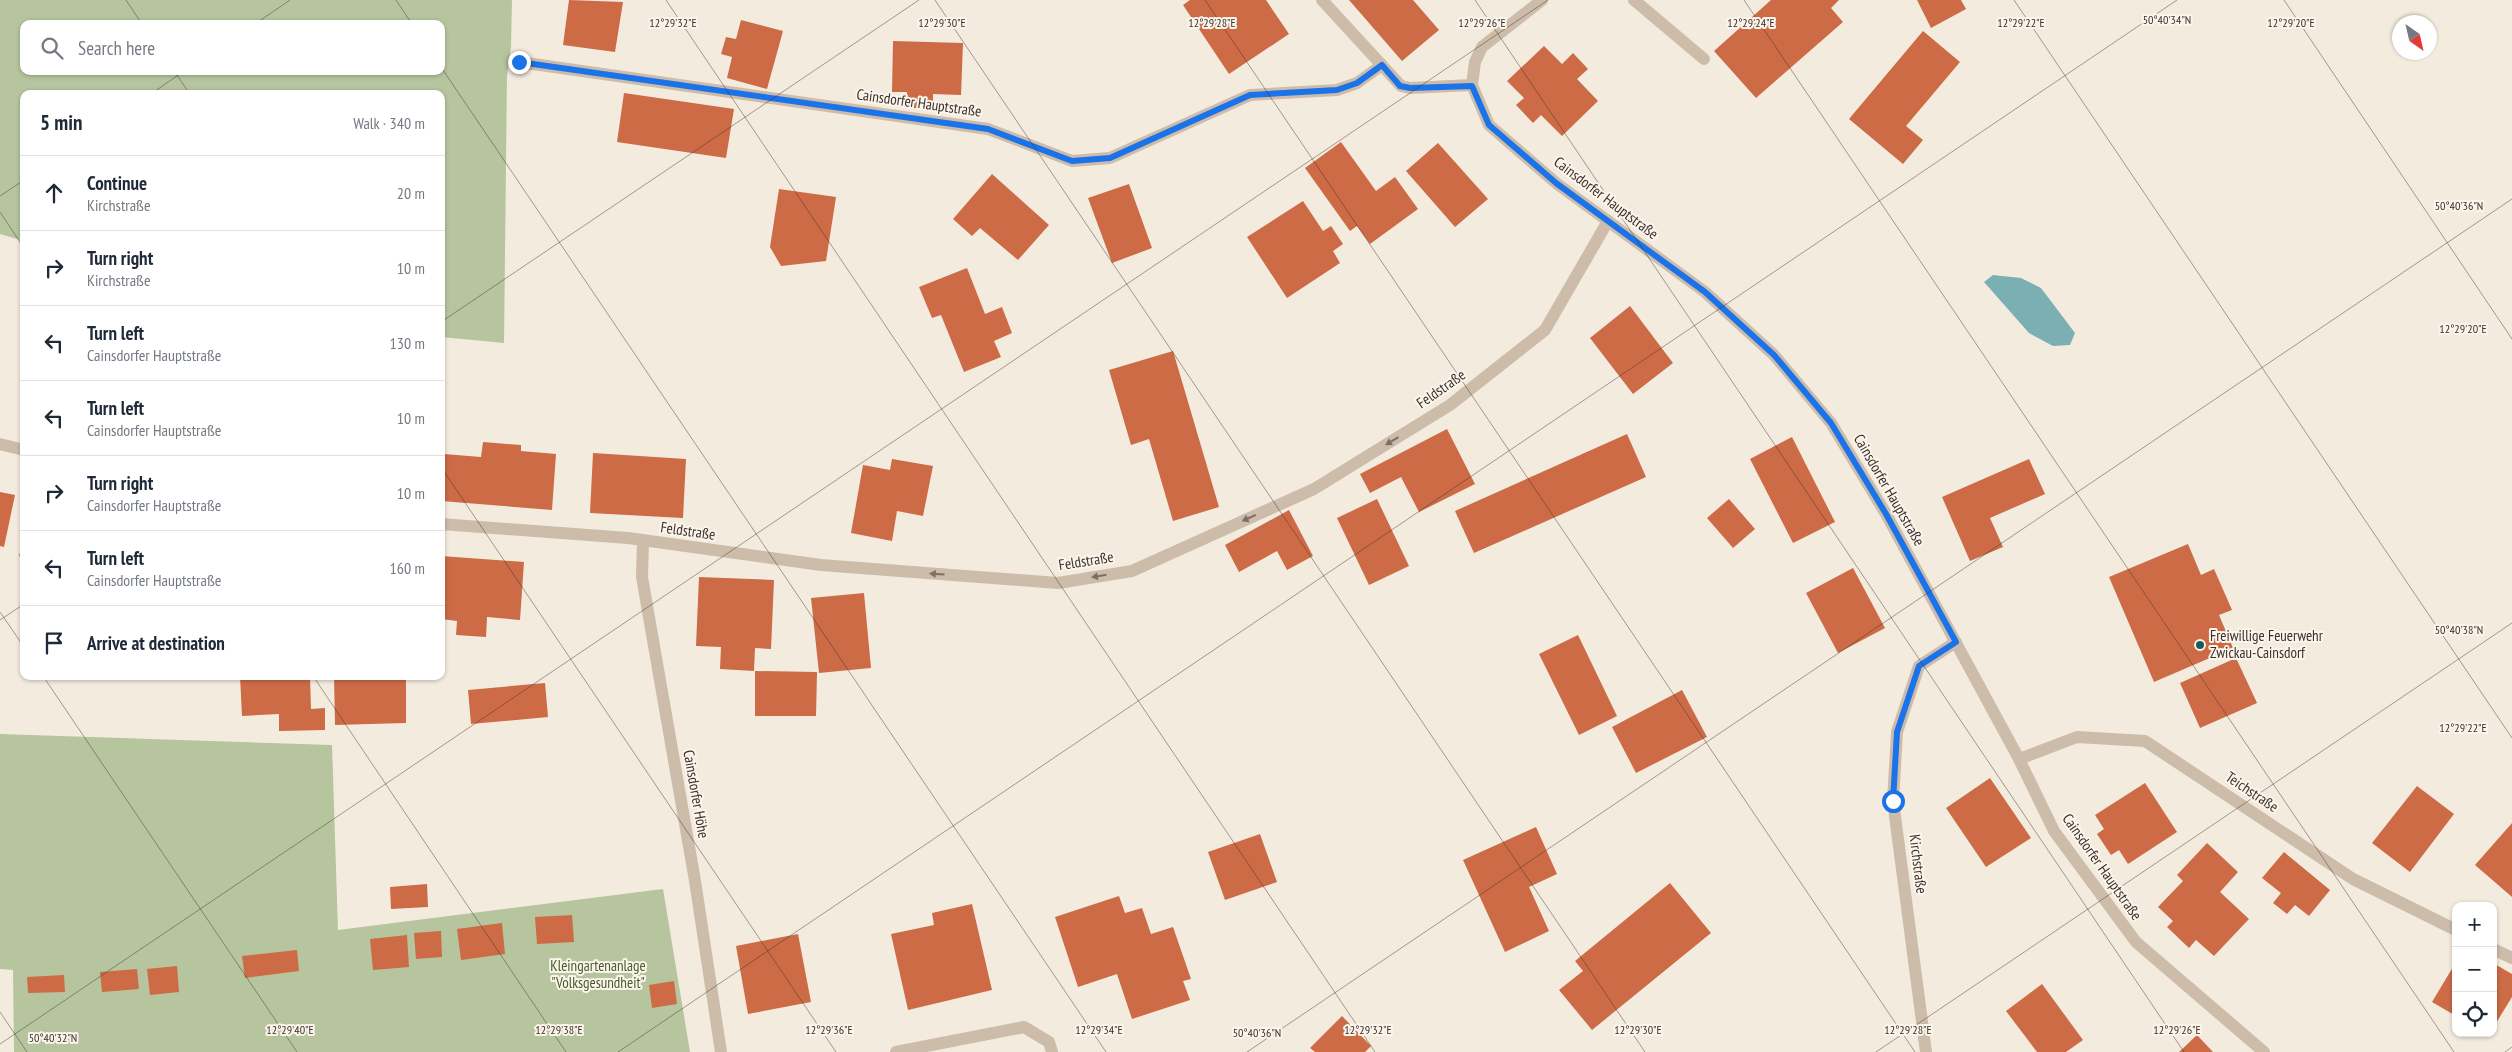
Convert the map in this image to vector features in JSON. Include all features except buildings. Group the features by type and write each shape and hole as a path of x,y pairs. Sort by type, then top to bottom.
{"street":[{"path":"1322,0 1400,86 1410,88 1472,86 1475,62 1482,47 1542,0"},
{"path":"1634,0 1704,59"},
{"name":"Cainsdorfer Hauptstraße","path":"519,62 988,129 1072,161 1110,158 1250,95 1337,90 1357,83 1382,65"},
{"name":"Cainsdorfer Hauptstraße","path":"1472,86 1489,125 1556,183 1705,292 1774,355 1831,423 1886,514 1956,642 2019,759 2054,831 2136,942 2264,1052"},
{"name":"Feldstraße","path":"445,524 643,541 822,565 1058,583 1132,571 1314,488 1450,405 1545,330 1608,221"},
{"path":"0,444 20,449"},
{"name":"Cainsdorfer Höhe","path":"643,541 642,577 721,1052"},
{"name":"Kirchstraße","path":"1926,1052 1893,801 1897,732 1919,666 1956,642"},
{"name":"Teichstraße","path":"2019,759 2077,737 2145,741 2353,879 2452,928"},
{"path":"2497,951 2512,958"},
{"path":"896,1052 1024,1027 1049,1042 1052,1052"}],"green space":[{"path":"0,0 512,0 511,47 507,76 504,343 445,337 445,90 20,90 20,240 0,234"},
{"name":"Kleingartenanlage \"Volksgesundheit\"","path":"0,734 332,745 338,930 663,889 690,1052 14,1052 13,970 0,969"}],"water":[{"path":"1993,275 2021,278 2041,288 2075,333 2070,345 2053,346 2029,333 1984,282"}],"place":[{"name":"Freiwillige Feuerwehr Zwickau-Cainsdorf","path":"2200,645"}],"route":[{"path":"519,62 988,129 1072,161 1110,158 1250,95 1337,90 1357,83 1382,65 1400,86 1410,88 1472,86 1480,110 1489,125 1556,183 1705,292 1774,355 1831,423 1886,514 1956,642 1919,666 1897,732 1893,801"}]}
